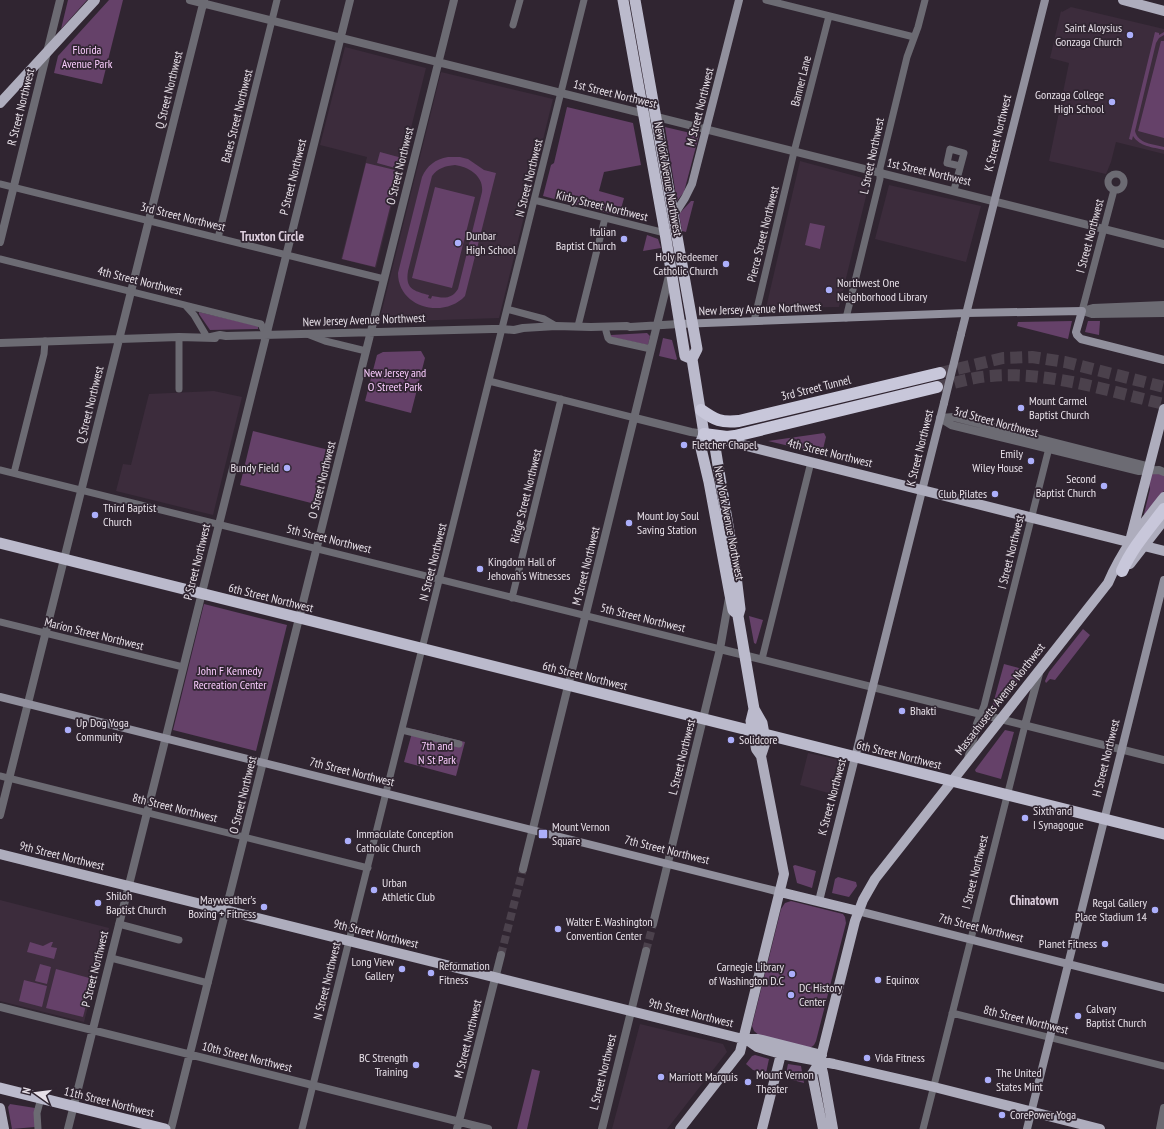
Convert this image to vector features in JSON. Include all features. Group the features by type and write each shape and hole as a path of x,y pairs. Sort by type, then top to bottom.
{"highway":[{"name":"New York Avenue Northwest","path":"623,0 665,233 685,356 692,359"},
{"name":"New York Avenue Northwest","path":"635,0 697,349 692,359 704,434 700,444 709,482 733,610 738,616"},
{"name":"3rd Street Tunnel","path":"701,410 719,421 739,421 940,373"},
{"path":"704,434 727,437 735,436 937,387"},
{"name":"New York Avenue Northwest","path":"704,434 715,447 735,568 740,609 738,616 744,655 754,709 762,723 758,733"},
{"path":"1122,571 1137,544 1164,509"},
{"name":"6th Street Northwest","path":"0,543 1164,834"},
{"name":"11th Street Northwest","path":"0,1088 165,1129"}],"main road":[{"path":"1,101 95,0"},
{"name":"M Street Northwest","path":"674,215 686,198 692,184 739,0"},
{"name":"K Street Northwest","path":"819,901 1045,0"},
{"path":"1124,0 1164,11"},
{"path":"1150,0 1164,4"},
{"path":"1082,311 1076,332 1081,339 1164,360"},
{"name":"New Jersey Avenue Northwest","path":"679,324 966,313 1082,311"},
{"path":"1137,544 1149,469 1164,410"},
{"name":"4th Street Northwest","path":"704,434 1164,551"},
{"name":"Massachusetts Avenue Northwest","path":"1137,544 1164,497"},
{"name":"Massachusetts Avenue Northwest","path":"1108,583 1115,567 1137,544 1164,520"},
{"name":"Massachusetts Avenue Northwest","path":"858,911 876,879 952,781 1108,583 1122,571"},
{"name":"H Street Northwest","path":"1027,1129 1164,580"},
{"name":"7th Street Northwest","path":"0,697 1164,988"},
{"name":"New York Avenue Northwest","path":"745,1040 784,874 761,756 765,744 758,733"},
{"name":"9th Street Northwest","path":"0,854 745,1040 756,1047 781,1054 821,1058"},
{"path":"822,1129 812,1074 821,1058 858,911"},
{"name":"9th Street Northwest","path":"745,1040 758,1039 821,1058 1100,1129"},
{"path":"680,1129 737,1057 745,1040"},
{"path":"762,1129 781,1054"},
{"path":"821,1058 834,1129"},
{"path":"0,1108 4,1129"}],"street":[{"name":"R Street Northwest","path":"0,242 60,0"},
{"name":"1st Street Northwest","path":"190,0 204,2 272,21 438,63 794,152 954,190 1164,244"},
{"name":"Bates Street Northwest","path":"218,238 277,0"},
{"name":"P Street Northwest","path":"68,1129 350,0"},
{"name":"O Street Northwest","path":"171,1129 246,837 454,0"},
{"path":"513,25 520,0"},
{"name":"N Street Northwest","path":"302,1129 584,0"},
{"path":"766,0 914,38"},
{"name":"L Street Northwest","path":"846,318 880,179 880,168 907,57 925,0"},
{"name":"Q Street Northwest","path":"0,815 204,2"},
{"name":"Banner Lane","path":"794,152 829,16"},
{"name":"Pierce Street Northwest","path":"754,321 794,152"},
{"path":"954,190 960,166"},
{"name":"3rd Street Northwest","path":"0,184 384,279"},
{"name":"I Street Northwest","path":"1082,311 1114,190"},
{"name":"Kirby Street Northwest","path":"534,200 665,233"},
{"path":"578,326 605,218"},
{"name":"4th Street Northwest","path":"0,259 261,324 266,335"},
{"name":"M Street Northwest","path":"523,869 671,270"},
{"path":"186,305 209,337"},
{"name":"New Jersey Avenue Northwest","path":"1082,311 1093,308 1164,305"},
{"path":"507,309 544,319 556,326"},
{"name":"New Jersey Avenue Northwest","path":"1082,311 1092,314 1164,313"},
{"name":"New Jersey Avenue Northwest","path":"0,343 209,337 220,335 502,329 509,325 523,328 556,326 630,327 679,324"},
{"name":"New Jersey Avenue Northwest","path":"556,326 582,331 628,330 630,327"},
{"path":"606,331 610,340 651,349"},
{"path":"305,334 325,341 366,351"},
{"path":"179,337 179,389"},
{"path":"14,473 44,354 45,342"},
{"name":"4th Street Northwest","path":"489,381 561,400 704,434"},
{"name":"Ridge Street Northwest","path":"512,598 561,400"},
{"name":"3rd Street Northwest","path":"940,418 951,425 1049,445 1164,472"},
{"name":"I Street Northwest","path":"981,714 1032,518 1049,445"},
{"path":"762,659 811,462"},
{"name":"5th Street Northwest","path":"0,470 1164,760"},
{"name":"L Street Northwest","path":"653,924 720,649 730,595"},
{"name":"Marion Street Northwest","path":"0,622 183,667"},
{"name":"I Street Northwest","path":"923,1129 1007,795 1041,668"},
{"path":"967,762 981,714"},
{"path":"402,730 459,744"},
{"name":"8th Street Northwest","path":"0,776 368,868"},
{"path":"119,924 179,940"},
{"name":"L Street Northwest","path":"602,1129 646,951"},
{"name":"M Street Northwest","path":"458,1125 501,955"},
{"path":"110,958 208,983"},
{"name":"10th Street Northwest","path":"0,1007 312,1085 458,1125 488,1129"},
{"name":"8th Street Northwest","path":"952,1013 1164,1066"},
{"path":"38,1129 37,1112 41,1098"},
{"path":"1160,1129 1164,1108"}],"shaded area":[{"name":"Gonzaga College High School","path":"1071,7 1164,29 1164,154 1116,142 1106,174 1049,161 1069,63 1050,58 1061,11 1062,12"},
{"path":"345,47 426,68 376,268 341,259 367,157 320,145"},
{"name":"Dunbar High School","path":"441,72 553,99 499,318 379,322"},
{"path":"800,161 870,180 839,307 766,308"},
{"path":"889,185 981,206 966,262 875,239"},
{"path":"214,391 242,397 213,515 116,491 123,464 131,465 149,394"},
{"path":"808,753 844,761 835,795 800,785"},
{"path":"0,900 109,928 84,1022 0,1001"},
{"name":"Marriott Marquis","path":"640,1024 723,1044 727,1052 667,1129 612,1129"}],"green space":[{"path":"68,0 87,0 61,29"},
{"name":"Florida Avenue Park","path":"109,0 123,0 102,84 54,73 58,56"},
{"path":"1155,32 1159,33 1159,35 1164,32 1164,35 1159,38 1156,43 1135,131 1139,139 1164,147 1164,150 1143,144 1136,140 1133,136 1132,140 1129,139"},
{"path":"1161,41 1164,41 1164,138 1138,131"},
{"path":"567,107 633,123 641,165 604,172 599,191 624,198 619,216 543,196 551,165 554,163"},
{"path":"665,127 699,135 684,192 677,201"},
{"path":"380,152 402,158 399,169 377,163"},
{"path":"448,157 468,159 484,170 496,173 465,296 456,303 446,307 435,308 414,302 406,295 400,285 398,273 422,177 432,164 439,159","holes":["455,165 460,166 470,170 478,177 481,181 482,192 458,289 450,297 443,298 432,296 431,299 428,298 429,295 419,292 409,285 407,277 408,271 432,176 439,169"]},
{"path":"366,163 399,171 375,267 342,259"},
{"path":"435,187 475,197 452,288 412,278"},
{"path":"691,201 694,201 686,232 682,231 679,214"},
{"path":"810,223 825,226 820,249 805,245"},
{"path":"647,235 658,239 661,248 643,251"},
{"path":"199,312 258,326 258,329 210,330"},
{"path":"1072,321 1068,339 1017,326 1018,322"},
{"path":"1088,321 1100,321 1099,335 1085,332"},
{"path":"647,333 650,336 648,345 610,337 611,335"},
{"path":"663,338 672,340 676,360 659,356"},
{"name":"New Jersey and O Street Park","path":"421,351 425,358 411,413 365,401 377,355 383,352"},
{"name":"Bundy Field","path":"253,431 329,450 315,504 240,485"},
{"path":"824,433 826,437 823,449 820,448 819,453 768,441"},
{"path":"1154,472 1164,475 1164,491 1145,515 1150,489 1149,483 1151,475"},
{"name":"John F Kennedy Recreation Center","path":"204,604 287,625 256,751 173,730"},
{"path":"749,616 763,620 756,644 754,643"},
{"path":"1083,629 1090,635 1055,680 1050,679 1046,683 1045,681 1049,672"},
{"path":"1004,664 1026,670 997,707 994,708 993,704"},
{"name":"7th and N St Park","path":"413,729 465,742 456,776 404,762"},
{"path":"1005,730 1014,732 1001,779 976,772 975,770"},
{"path":"795,865 816,871 812,888 797,883 793,866"},
{"path":"838,877 856,882 857,886 849,897 832,893 835,879"},
{"path":"791,901 843,914 846,923 816,1041 810,1048 761,1037 754,1031 752,1026 781,909 785,903"},
{"path":"30,942 43,946 53,942 51,947 57,948 54,959 27,952"},
{"path":"40,964 51,967 47,984 35,981"},
{"path":"56,969 93,979 83,1017 46,1008"},
{"path":"24,980 47,986 42,1007 19,1001"},
{"path":"755,1055 769,1059 766,1073 753,1070 746,1064 752,1056"},
{"path":"788,1064 801,1066 804,1083 785,1078"},
{"path":"532,1069 540,1071 527,1129 517,1129"},
{"path":"10,1104 35,1108 35,1127 12,1129 8,1107"}],"tunnel":[{"path":"940,373 1003,358 1032,357 1065,362 1164,387"},
{"path":"937,387 984,377 1013,375 1035,376 1078,383 1164,404"},
{"path":"501,955 523,869"},
{"path":"646,951 653,924"}],"place":[{"name":"Saint Aloysius Gonzaga Church","path":"1130,35"},
{"name":"Gonzaga College High School","path":"1112,102"},
{"name":"Italian Baptist Church","path":"624,239"},
{"name":"Dunbar High School","path":"458,243"},
{"name":"Holy Redeemer Catholic Church","path":"726,264"},
{"name":"Northwest One Neighborhood Library","path":"829,290"},
{"name":"Mount Carmel Baptist Church","path":"1021,408"},
{"name":"Fletcher Chapel","path":"684,445"},
{"name":"Emily Wiley House","path":"1031,461"},
{"name":"Bundy Field","path":"287,468"},
{"name":"Second Baptist Church","path":"1104,486"},
{"name":"Club Pilates","path":"995,494"},
{"name":"Third Baptist Church","path":"95,515"},
{"name":"Mount Joy Soul Saving Station","path":"629,523"},
{"name":"Kingdom Hall of Jehovah's Witnesses","path":"480,569"},
{"name":"Bhakti","path":"902,711"},
{"name":"Up Dog Yoga Community","path":"68,730"},
{"name":"Solidcore","path":"731,740"},
{"name":"Sixth and I Synagogue","path":"1025,818"},
{"name":"Mount Vernon Square","path":"543,834"},
{"name":"Immaculate Conception Catholic Church","path":"348,841"},
{"name":"Urban Athletic Club","path":"374,890"},
{"name":"Shiloh Baptist Church","path":"98,903"},
{"name":"Mayweather’s Boxing + Fitness","path":"264,907"},
{"name":"Regal Gallery Place Stadium 14","path":"1155,910"},
{"name":"Walter E. Washington Convention Center","path":"558,929"},
{"name":"Planet Fitness","path":"1105,944"},
{"name":"Long View Gallery","path":"402,969"},
{"name":"Reformation Fitness","path":"431,973"},
{"name":"Carnegie Library of Washington D.C","path":"792,974"},
{"name":"Equinox","path":"878,980"},
{"name":"DC History Center","path":"791,995"},
{"name":"Calvary Baptist Church","path":"1078,1016"},
{"name":"Vida Fitness","path":"867,1058"},
{"name":"BC Strength Training","path":"416,1065"},
{"name":"Marriott Marquis","path":"661,1077"},
{"name":"The United States Mint","path":"988,1080"},
{"name":"Mount Vernon Theater","path":"748,1082"},
{"name":"CorePower Yoga","path":"1002,1115"}],"district":[{"name":"Truxton Circle","path":"272,236"},
{"name":"Chinatown","path":"1034,900"}]}
